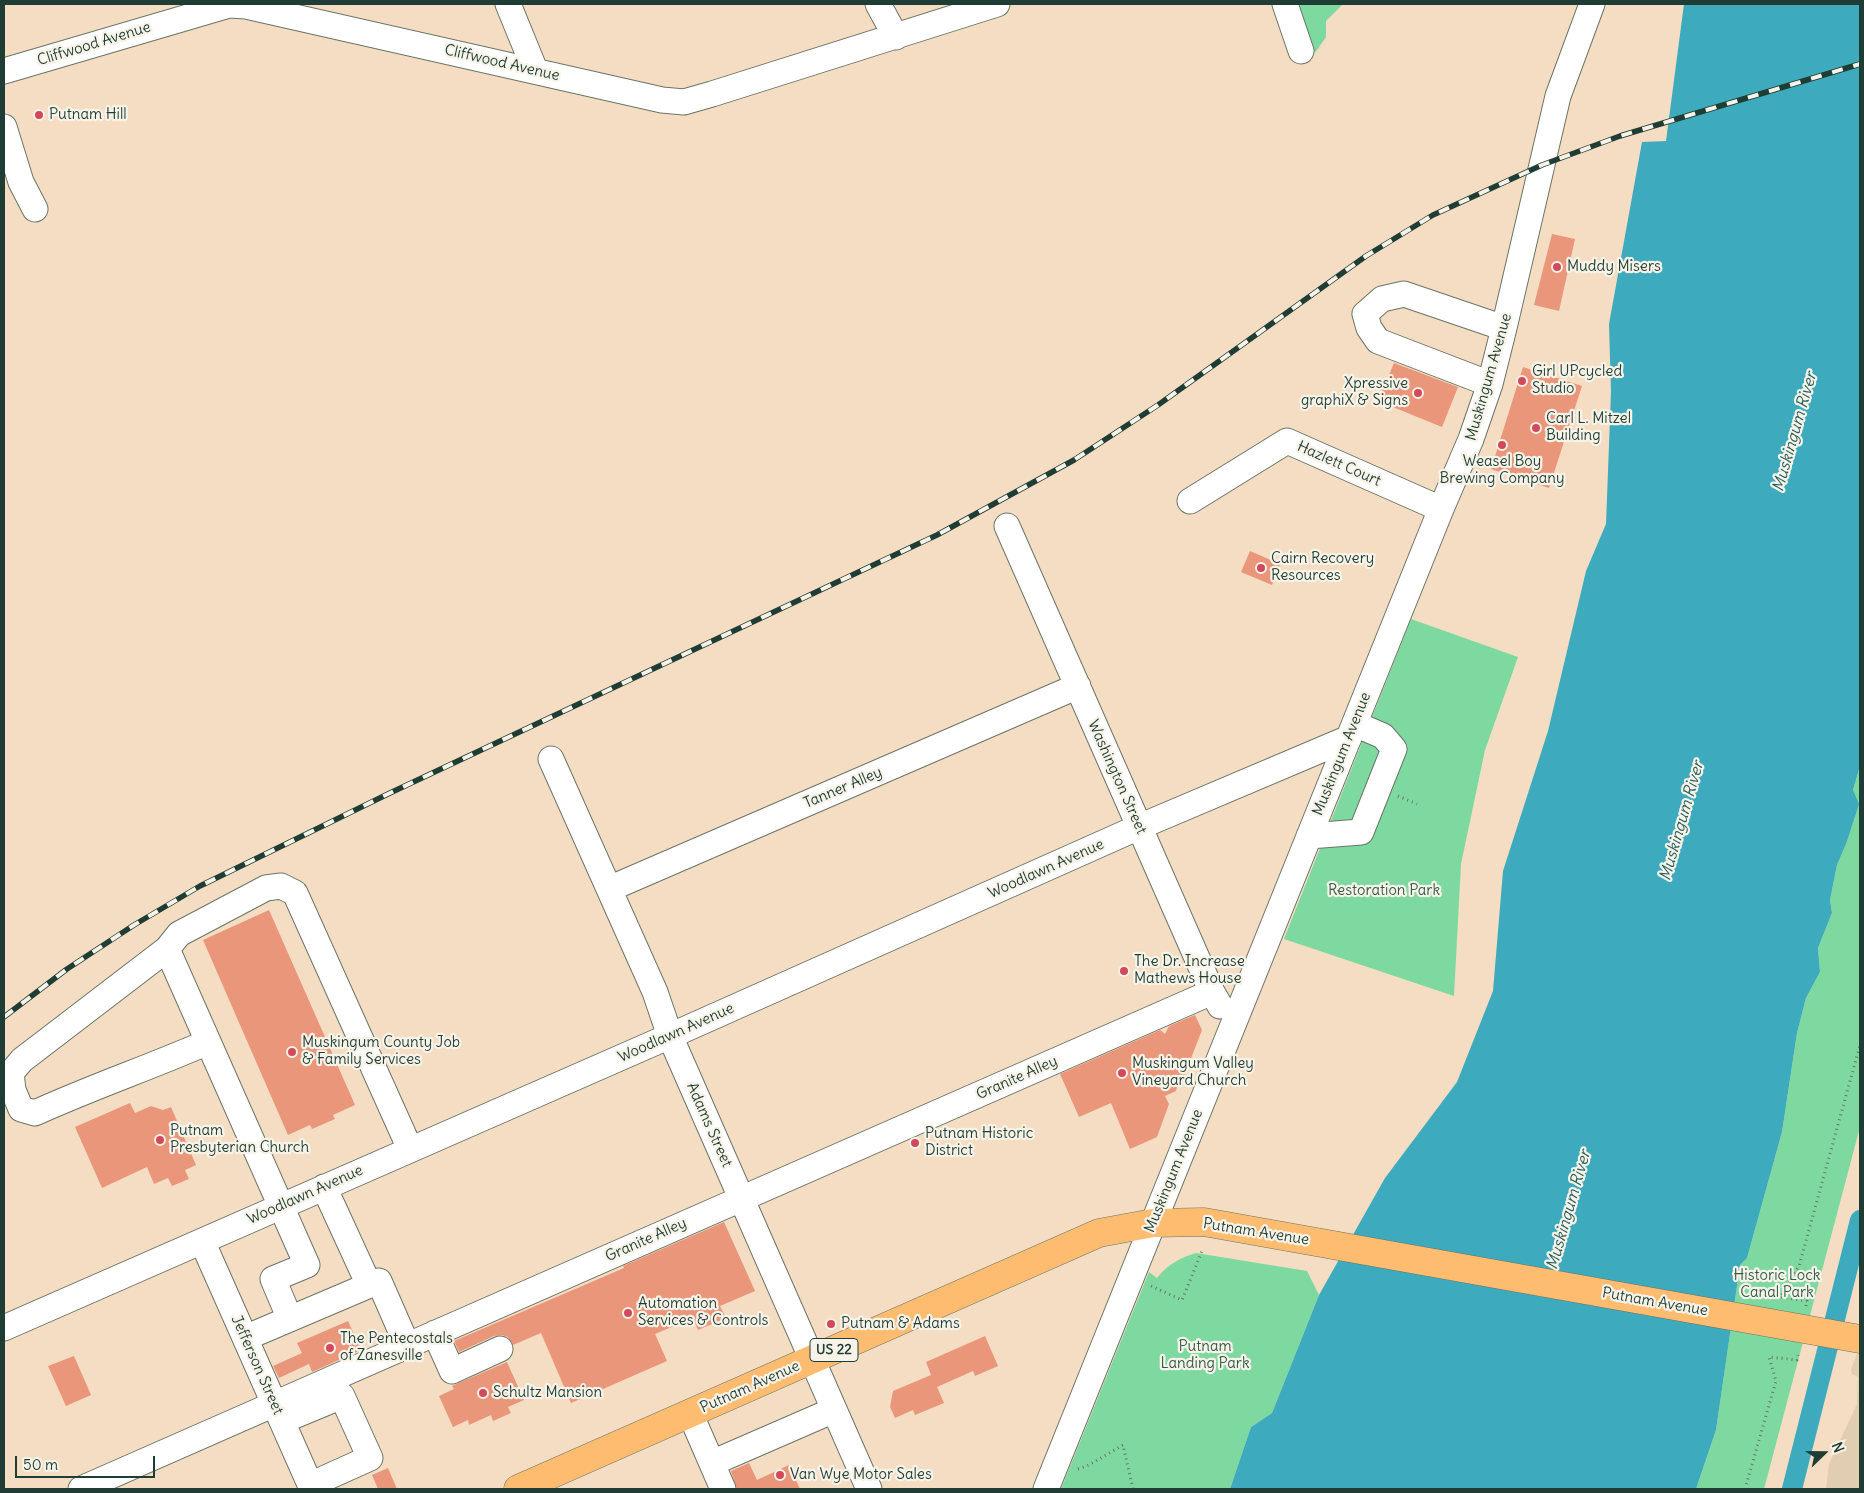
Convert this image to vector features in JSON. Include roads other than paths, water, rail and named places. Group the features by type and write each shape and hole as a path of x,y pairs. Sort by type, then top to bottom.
{"main road":[{"name":"Putnam Avenue","path":"518,1489 1100,1233 1153,1223 1204,1222 1860,1339"}],"street":[{"path":"508,4 535,70"},
{"path":"878,4 896,37"},
{"name":"Cliffwood Avenue","path":"4,71 188,10 229,5 246,6 662,100 684,102 997,4"},
{"path":"1285,4 1301,51"},
{"name":"Muskingum Avenue","path":"1046,1489 1440,509 1471,439 1490,384 1558,96 1592,4"},
{"path":"4,127 21,182 35,209"},
{"path":"1490,384 1378,341 1369,328 1365,314 1382,299 1404,294 1504,328"},
{"name":"Hazlett Court","path":"1190,501 1287,441 1440,509"},
{"name":"Washington Street","path":"1007,526 1212,992 1233,1025"},
{"name":"Tanner Alley","path":"609,889 1078,686"},
{"path":"1309,836 1361,832 1368,815 1394,749 1383,736 1352,731"},
{"name":"Woodlawn Avenue","path":"4,1328 670,1036 1352,731"},
{"name":"Adams Street","path":"551,759 655,992 670,1036 869,1489"},
{"path":"208,1042 171,1059 68,1098 35,1113 21,1109 16,1097 11,1073 22,1060 168,949 179,934 266,888 281,886 295,893 410,1149"},
{"path":"168,949 307,1265 273,1280 290,1319"},
{"name":"Granite Alley","path":"81,1489 278,1412 407,1345 1212,992"},
{"path":"324,1187 369,1285"},
{"name":"Jefferson Street","path":"202,1241 311,1487"},
{"path":"245,1338 379,1281 407,1345"},
{"path":"435,1333 452,1371 500,1350"},
{"path":"278,1412 342,1396 370,1458 311,1487"},
{"path":"712,1463 834,1410"},
{"path":"690,1413 723,1489"}],"water":[{"path":"1684,4 1860,4 1860,766 1853,790 1859,804 1837,865 1830,900 1832,913 1818,948 1820,972 1806,998 1797,1033 1782,1132 1747,1258 1740,1265 1716,1430 1696,1489 1230,1489 1251,1427 1272,1413 1319,1295 1385,1178 1457,1082 1493,991 1503,871 1548,731 1586,571 1606,524 1611,392 1609,324 1642,142 1666,141"}],"waterway":[{"name":"Muskingum River","path":"1792,1489 1860,1220"}],"railway":[{"path":"4,1017 67,969 134,925 200,886 390,793 937,535 1074,460 1158,405 1366,256 1433,215 1542,165 1620,136 1860,64"}],"place":[{"name":"Putnam Hill","path":"39,115"},
{"name":"Muddy Misers","path":"1557,267"},
{"name":"Girl UPcycled Studio","path":"1522,381"},
{"name":"Xpressive graphiX & Signs","path":"1418,393"},
{"name":"Carl L. Mitzel Building","path":"1536,428"},
{"name":"Weasel Boy Brewing Company","path":"1502,445"},
{"name":"Cairn Recovery Resources","path":"1261,568"},
{"name":"The Dr. Increase Mathews House","path":"1124,971"},
{"name":"Muskingum County Job & Family Services","path":"292,1052"},
{"name":"Muskingum Valley Vineyard Church","path":"1122,1073"},
{"name":"Putnam Presbyterian Church","path":"160,1140"},
{"name":"Putnam Historic District","path":"915,1143"},
{"name":"Automation Services & Controls","path":"628,1313"},
{"name":"Putnam & Adams","path":"831,1324"},
{"name":"The Pentecostals of Zanesville","path":"330,1348"},
{"name":"Schultz Mansion","path":"483,1393"},
{"name":"Van Wye Motor Sales","path":"780,1475"}],"park label":[{"name":"Restoration Park","path":"1384,891"},
{"name":"Historic Lock Canal Park","path":"1777,1284"},
{"name":"Putnam Landing Park","path":"1205,1356"}]}
